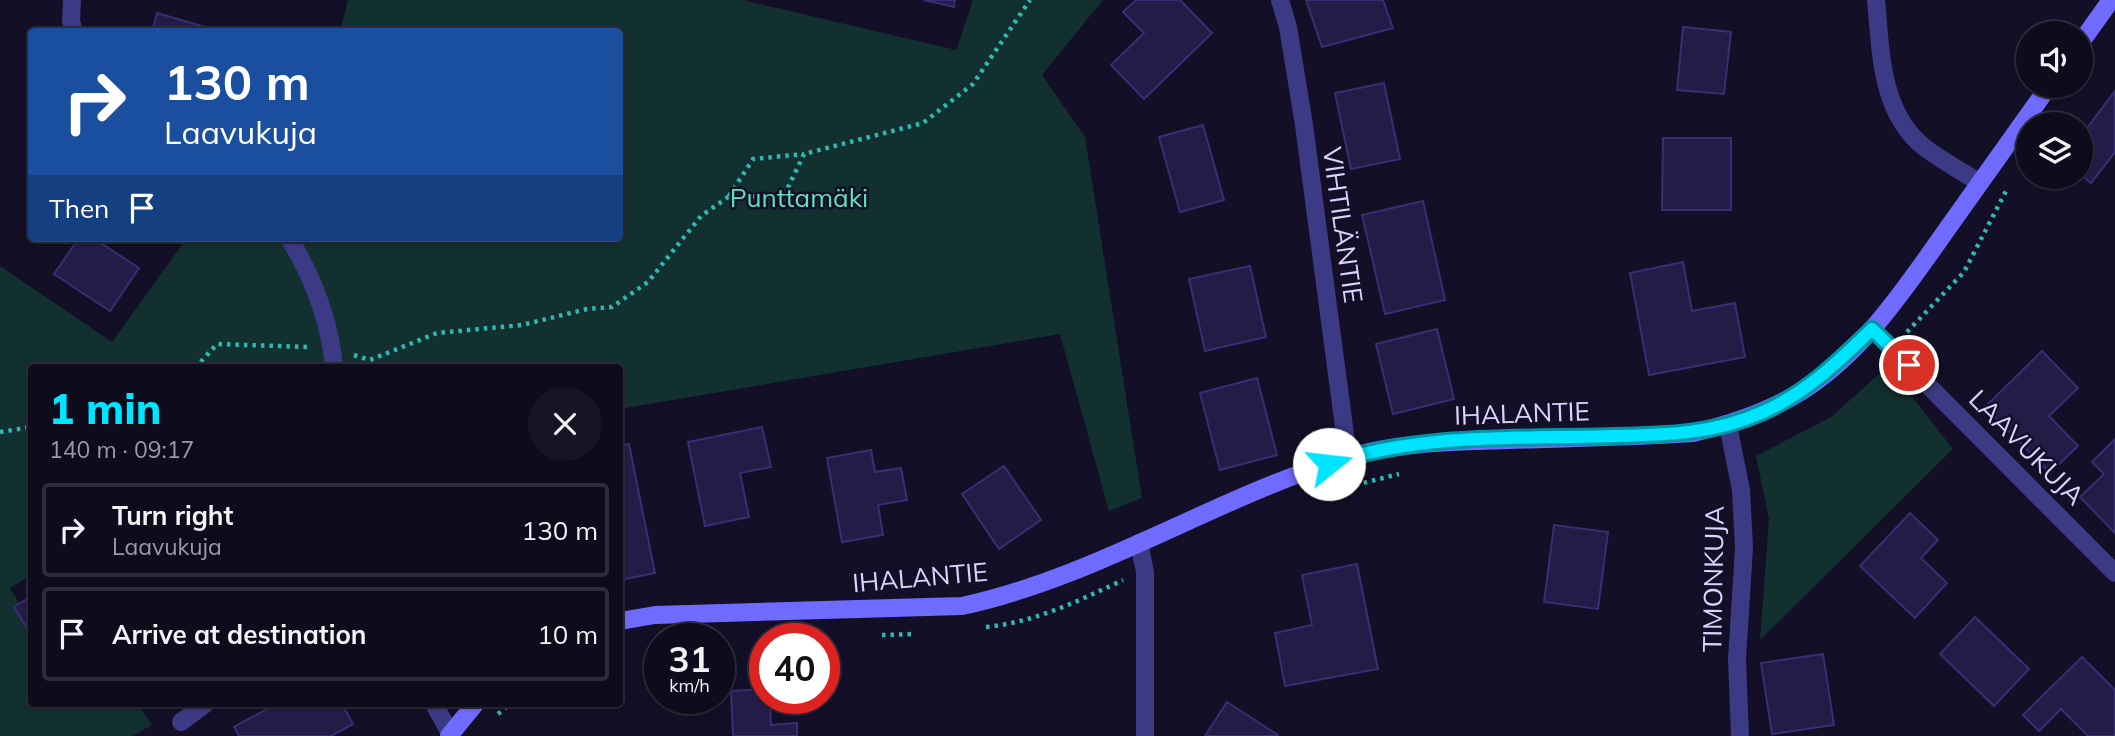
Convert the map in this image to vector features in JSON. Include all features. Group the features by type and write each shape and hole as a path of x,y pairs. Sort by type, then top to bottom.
{"street":[{"path":"72,0 74,28"},
{"name":"VIHTILÄNTIE","path":"1280,0 1288,27 1304,125 1348,457"},
{"path":"1876,0 1884,75 1893,106 1905,127 1923,146 1980,183"},
{"path":"2093,25 2111,0"},
{"name":"IHALANTIE","path":"623,621 669,614 962,606 1006,596 1055,580 1205,511 1348,457 1446,441 1693,433 1728,425 1764,412 1804,390 1872,329 1903,292 2040,98"},
{"path":"291,242 306,266 323,308 334,364"},
{"name":"LAAVUKUJA","path":"1872,329 2115,573"},
{"name":"TIMONKUJA","path":"1728,425 1741,490 1744,548 1737,659 1741,736"},
{"path":"1139,543 1145,572 1145,736"},
{"path":"181,722 201,707"},
{"path":"436,707 450,735 473,707"}],"path":[{"path":"199,364 217,344 332,348 370,360 437,333 522,325 587,309 612,307 648,282 701,216 728,197 753,159 804,154 923,123 973,84 1030,0"},
{"path":"728,197 784,196 804,154"},
{"path":"1890,346 1913,328 1964,272 2015,173 1994,162"},
{"path":"0,432 28,428"},
{"path":"1329,492 1403,473"},
{"path":"981,628 1007,625 1057,611 1145,572"},
{"path":"876,635 929,633"}],"green space":[{"name":"Punttamäki","path":"348,0 743,0 956,50 973,0 1103,0 1042,75 1085,137 1142,498 1109,511 1060,334 623,408 623,364 28,364 28,577 10,588 28,618 28,707 83,707 85,710 90,707 139,707 152,725 132,736 0,736 0,266 112,342 184,242 623,242 623,28 341,28"},
{"path":"1888,366 1953,449 1760,640 1769,519 1756,456 1831,417"}],"building":[{"path":"924,0 955,0 954,7"},
{"path":"1136,0 1180,0 1212,33 1144,99 1111,65 1144,33 1123,12"},
{"path":"1306,0 1383,0 1393,28 1322,47"},
{"path":"157,13 205,27 205,28 153,28"},
{"path":"1683,27 1731,32 1724,94 1677,90"},
{"path":"1384,83 1400,159 1351,169 1335,93"},
{"path":"2115,91 2115,152 2093,180 2093,120"},
{"path":"1203,125 1224,200 1180,212 1159,137"},
{"path":"1663,138 1731,138 1731,210 1662,210"},
{"path":"1423,201 1445,300 1385,314 1362,215"},
{"path":"76,242 99,242 139,268 110,311 54,274"},
{"path":"1683,262 1692,311 1735,303 1745,357 1649,375 1630,273"},
{"path":"1250,266 1266,337 1205,351 1189,279"},
{"path":"1437,329 1454,399 1393,414 1376,344"},
{"path":"2042,351 2078,388 2049,416 2078,446 2050,473 1985,407"},
{"path":"1257,378 1277,455 1220,470 1200,393"},
{"path":"762,427 771,467 740,473 749,517 705,526 688,442"},
{"path":"2115,439 2115,533 2080,497 2104,474 2092,462"},
{"path":"629,444 655,573 623,579 623,445"},
{"path":"871,450 875,472 901,468 907,500 878,505 883,535 842,542 827,458"},
{"path":"1004,466 1041,520 999,549 962,494"},
{"path":"1910,513 1938,540 1921,558 1947,583 1915,618 1860,566"},
{"path":"1554,525 1608,532 1598,609 1544,602"},
{"path":"1357,564 1378,669 1285,686 1275,633 1312,625 1302,575"},
{"path":"28,598 28,630 14,607"},
{"path":"1975,617 2029,669 1994,706 1940,654"},
{"path":"1823,654 1834,725 1772,734 1761,663"},
{"path":"2082,657 2115,690 2115,736 2088,736 2061,709 2039,731 2023,715"},
{"path":"749,690 749,714 771,714 771,725 797,723 797,736 733,736 735,691"},
{"path":"1227,702 1278,735 1278,736 1205,736"},
{"path":"271,707 344,707 353,724 331,736 239,736 234,727"}],"route":[{"path":"1329,464 1348,457 1446,441 1693,433 1728,425 1764,412 1804,390 1872,329 1909,365"}]}
